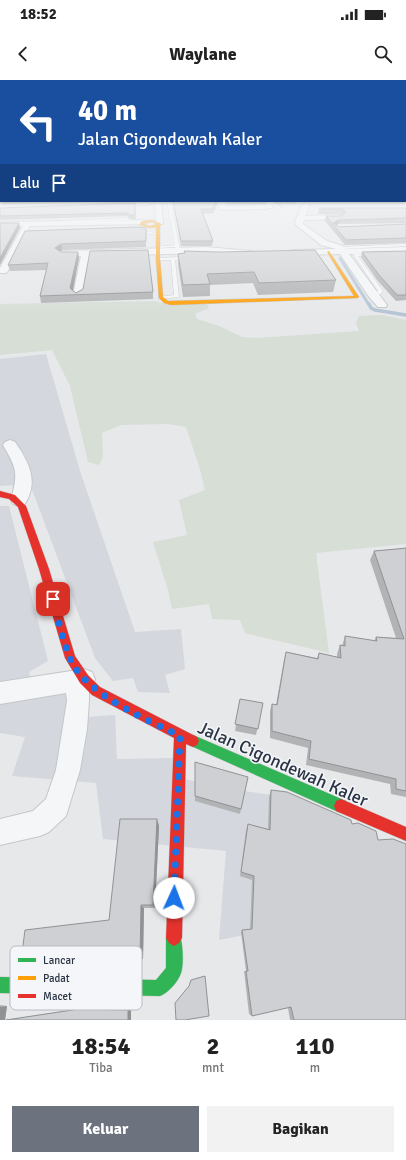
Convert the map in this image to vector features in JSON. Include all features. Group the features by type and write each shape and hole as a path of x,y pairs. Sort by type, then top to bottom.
{"street":[{"path":"17,228 26,230 57,228"},
{"path":"26,230 57,228"},
{"path":"159,228 158,253 161,298 166,302 365,296"},
{"path":"304,228 340,253 365,296"},
{"path":"3,271 26,230"},
{"path":"392,236 405,247"},
{"path":"246,243 252,254"},
{"path":"287,254 340,253 405,247"},
{"path":"62,254 206,253 263,255 178,248 158,253"},
{"path":"340,253 353,292 365,296 382,305"},
{"path":"78,295 86,254"},
{"path":"0,494 19,500 25,479 25,472 10,445"},
{"name":"Jalan Cigondewah Kaler","path":"19,500 44,569 70,658 80,680 96,691 180,736 406,834"},
{"path":"0,693 80,680 75,729 68,770 57,807 40,823 0,832"},
{"path":"142,988 160,988 174,971 174,913 180,736"},
{"path":"0,985 10,985"}],"lane":[{"path":"130,231 151,228"},
{"path":"174,228 178,248"},
{"path":"158,253 173,259 198,258"},
{"path":"340,253 406,254"},
{"path":"161,298 177,296 173,259"}],"shaded area":[{"path":"155,301 161,303 207,304 209,308 195,314 197,319 219,326 242,337 256,338 359,331 356,323 359,316 382,315 406,320 406,544 316,553 329,653 245,633 240,620 212,619 209,604 172,609 168,590 153,542 187,535 179,500 205,490 200,469 186,427 168,424 121,425 102,433 103,457 99,465 88,462 70,386 52,350 0,355 0,304"},
{"path":"46,354 80,471 135,632 181,629 185,669 165,675 170,693 138,692 133,678 113,681 95,658 30,484 0,486 0,359"},
{"path":"0,506 9,506 48,661 29,672 32,685 67,690 71,718 115,715 117,759 173,758 178,778 251,792 302,799 326,919 219,940 226,851 103,839 96,783 12,776 25,737 0,733"}],"building":[{"path":"0,228 16,228 0,258"},
{"path":"146,228 146,241 61,244 55,248 61,252 78,252 70,288 76,293 83,289 90,251 148,250 153,292 40,296 48,263 8,265 25,231"},
{"path":"178,228 208,228 213,241 181,241"},
{"path":"336,228 406,228 406,238 346,240"},
{"path":"315,250 336,280 259,283 254,272 207,274 210,284 183,285 178,254 185,253 184,251 219,252"},
{"path":"406,251 406,295 397,295 379,275 362,252"},
{"path":"406,548 406,791 396,789 396,779 309,759 311,741 272,731 272,704 277,705 286,652 318,659 319,653 341,658 340,645 345,646 345,636 377,641 376,637 404,639 374,551"},
{"path":"240,699 263,703 258,729 235,724"},
{"path":"195,762 248,777 241,809 195,796"},
{"path":"271,790 287,792 351,820 352,824 358,823 376,831 378,840 393,839 406,844 406,1020 294,1020 291,1007 252,1016 246,971 248,971 242,930 252,929 254,876 241,872 248,824 270,830"},
{"path":"120,819 157,819 153,905 141,905 140,946 23,946 25,930 109,920"},
{"path":"205,976 209,1016 176,1020 175,1003 189,986 191,980"},
{"path":"72,1010 128,1010 128,1020 6,1020"}],"waterway":[{"path":"340,258 369,305"},
{"path":"369,304 371,308 375,310 406,315"}],"traffic: fast":[{"path":"193,741 341,806"},
{"path":"142,988 160,988 174,971 174,938"},
{"path":"0,985 10,985"}],"traffic: slow":[{"path":"158,228 158,259 161,298 166,302 171,303 357,297 329,252"}],"traffic: jam":[{"path":"0,494 12,497 22,506 44,569 70,658 84,679 96,691 193,741"},
{"path":"174,938 180,736"},
{"path":"341,806 406,834"}],"route":[{"path":"53,599 70,658 84,679 96,691 180,736 174,898"}]}
